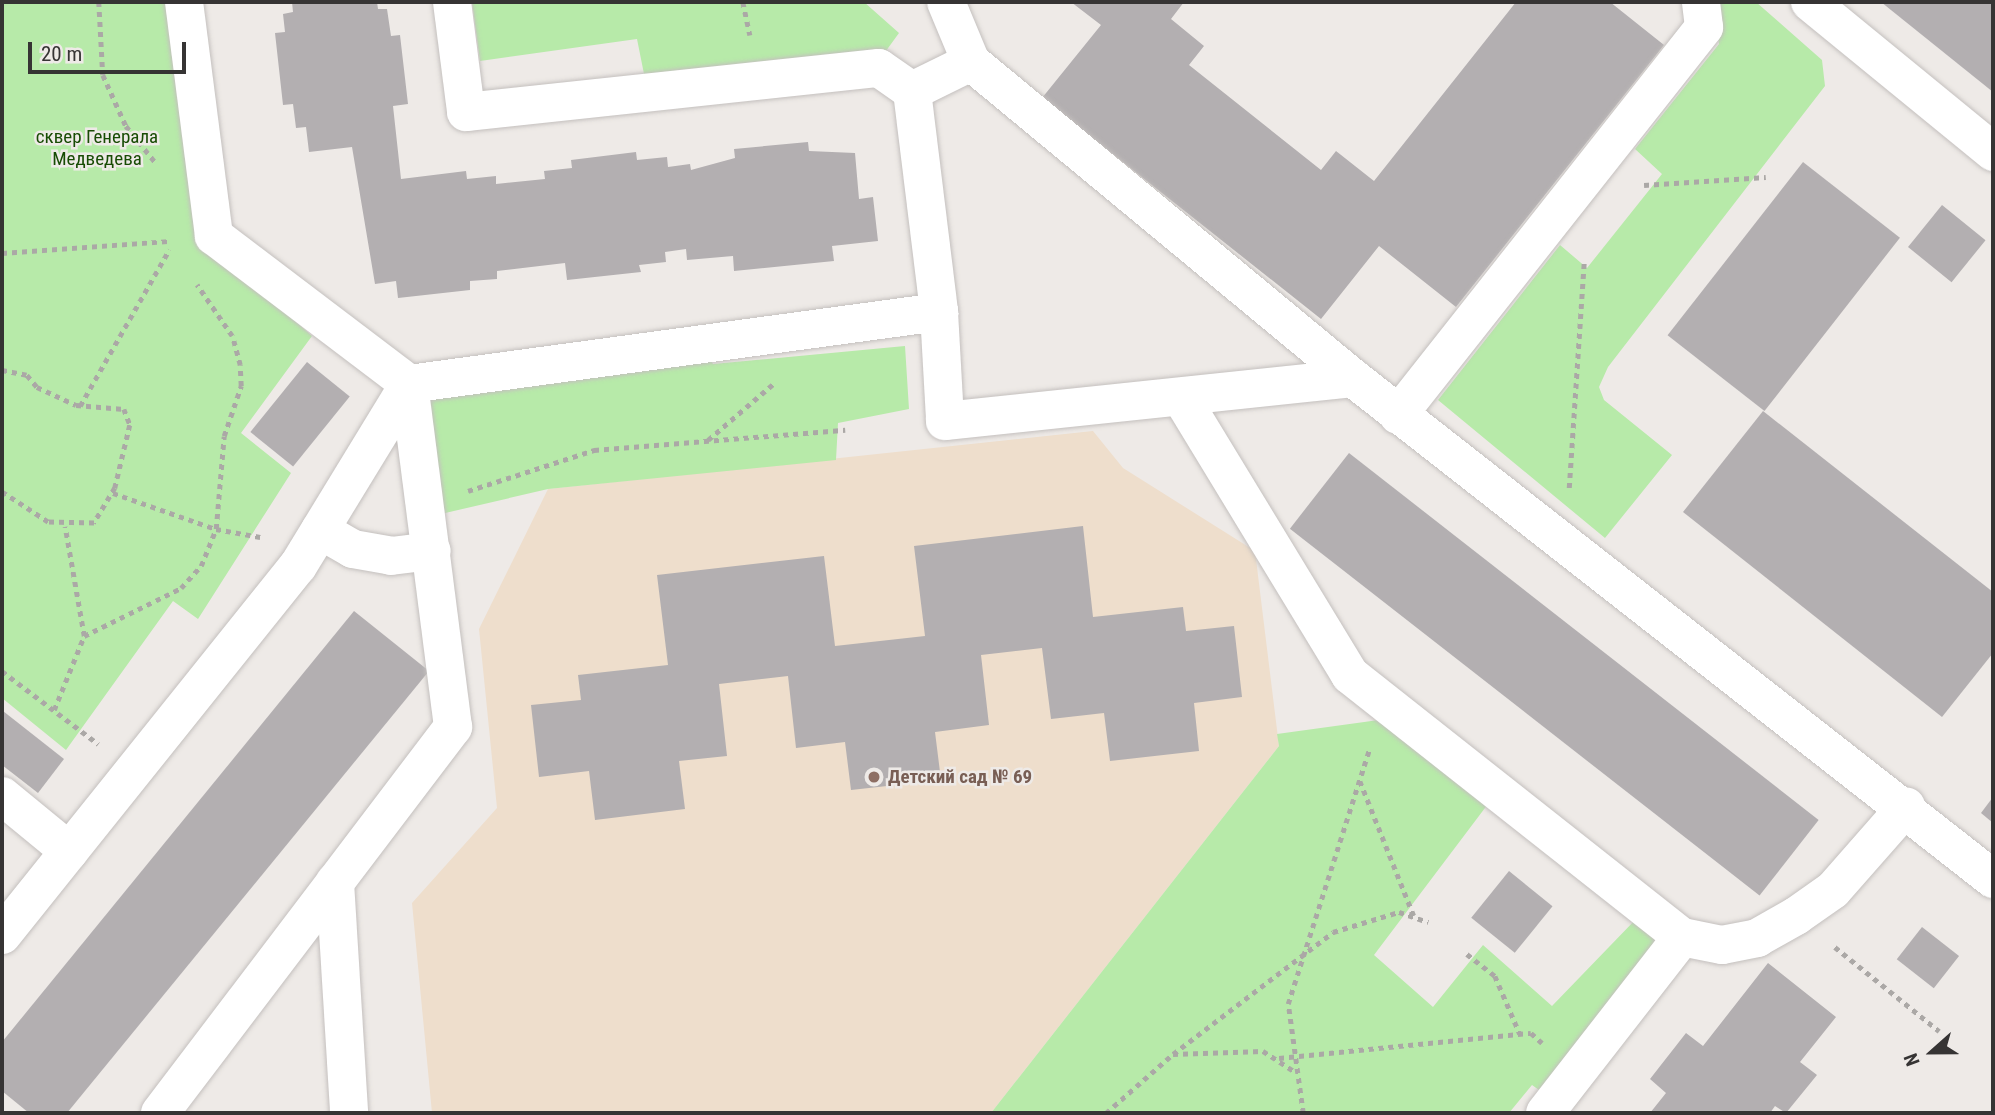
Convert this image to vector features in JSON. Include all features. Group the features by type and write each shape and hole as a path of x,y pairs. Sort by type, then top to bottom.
{"lane":[{"path":"160,1113 453,727 427,506 409,384 214,236 184,2"},
{"path":"452,2 466,112 879,68 912,90 939,312 945,421 1353,378"},
{"path":"946,2 971,62 1398,415 1906,807 1993,879"},
{"path":"1398,415 1704,27 1701,2"},
{"path":"1811,2 1993,152"},
{"path":"912,90 971,62"},
{"path":"409,384 939,312"},
{"path":"2,935 320,530 409,384"},
{"path":"1181,397 1368,708 1682,937 1722,945 1757,938 1796,916 1833,890 1906,807"},
{"path":"320,530 378,553 432,551"},
{"path":"2,796 69,851"},
{"path":"335,881 349,1113"},
{"path":"1545,1113 1682,937"}],"path":[{"path":"99,2 103,75 126,126 160,169"},
{"path":"1657,180 1766,177"},
{"path":"174,226 174,240 179,250"},
{"path":"2,253 174,240"},
{"path":"80,405 174,240"},
{"path":"1566,545 1581,263"},
{"path":"85,636 181,588 201,566 216,529 224,436 241,386 240,365 220,315 193,278"},
{"path":"2,370 27,375 37,387 80,405 124,409 130,425 113,493 94,523 65,527 2,494"},
{"path":"427,506 594,450 845,430"},
{"path":"113,493 216,529 266,538 320,530"},
{"path":"54,710 85,636 65,527"},
{"path":"2,671 132,771"},
{"path":"1303,1113 1295,1072 1296,1054 1288,1004 1300,956 1361,778 1368,708"},
{"path":"1361,778 1415,917"},
{"path":"1107,1113 1173,1054 1300,956 1349,924 1386,914 1415,917 1428,922"},
{"path":"1796,916 1939,1031"},
{"path":"1467,954 1495,976 1520,1034"},
{"path":"1173,1054 1218,1048 1279,1058 1296,1054 1531,1033 1577,1072"},
{"path":"1279,1058 1295,1072"}],"shaded area":[{"name":"Детский сад № 69","path":"1093,431 1123,468 1255,551 1279,746 991,1113 432,1113 412,903 497,808 479,629 548,489"}],"green space":[{"name":"сквер Генерала Медведева","path":"2,2 174,2 206,243 312,336 241,433 291,473 198,619 173,601 66,750 2,698"},
{"path":"472,2 864,2 899,33 883,55 645,79 637,39 480,61"},
{"path":"1714,2 1756,2 1822,60 1825,86 1608,367 1599,387 1604,400 1672,455 1605,538 1438,400 1560,245 1587,268 1662,174 1635,149 1719,44"},
{"path":"905,346 909,409 838,423 836,460 548,489 441,514 424,395 706,354 713,364"},
{"path":"1386,719 1491,800 1374,955 1433,1007 1483,945 1552,1006 1637,918 1663,940 1546,1095 1532,1085 1509,1113 991,1113 1279,746 1277,734"}],"building":[{"path":"292,2 377,2 378,9 387,9 391,36 400,35 408,104 393,106 401,179 466,171 467,179 496,176 496,184 545,179 544,171 572,168 571,160 636,152 637,160 667,157 668,167 690,164 691,170 735,158 734,149 808,142 809,151 855,153 859,199 873,197 878,241 832,246 834,261 734,271 733,256 687,260 686,249 665,252 666,262 639,265 641,272 567,280 565,263 497,271 497,279 470,281 470,290 398,298 396,281 375,284 352,147 309,152 306,127 296,128 293,104 283,105 275,33 285,32 283,14 293,12"},
{"path":"1071,2 1184,2 1171,19 1204,46 1189,65 1321,170 1336,151 1374,181 1516,2 1610,2 1664,45 1456,307 1379,246 1321,319 1042,98 1101,25"},
{"path":"1881,2 1993,2 1993,92"},
{"path":"1803,162 1900,238 1764,411 1668,335"},
{"path":"1942,205 1986,240 1952,282 1908,247"},
{"path":"307,362 350,397 293,467 250,432"},
{"path":"1763,411 1993,592 1993,653 1942,717 1683,512"},
{"path":"1349,453 1819,820 1760,896 1290,529"},
{"path":"1083,526 1093,617 1183,607 1186,631 1234,626 1242,697 1194,703 1199,751 1110,761 1104,713 1051,719 1042,648 981,655 989,725 935,732 941,780 851,790 845,742 796,748 788,676 719,684 727,756 679,761 685,809 595,820 589,771 539,777 531,705 581,700 578,675 668,665 657,575 824,556 835,646 925,636 914,546"},
{"path":"354,611 429,671 67,1113 29,1113 2,1091 2,1042"},
{"path":"3,711 64,759 38,793 2,765"},
{"path":"1993,797 1993,823 1981,813"},
{"path":"1509,871 1553,906 1515,953 1471,918"},
{"path":"1922,927 1959,956 1934,988 1897,959"},
{"path":"1768,963 1836,1017 1800,1062 1817,1075 1786,1113 1775,1106 1770,1113 1650,1113 1666,1093 1650,1079 1686,1033 1703,1046"}],"place":[{"name":"Детский сад № 69","path":"874,777"}]}
